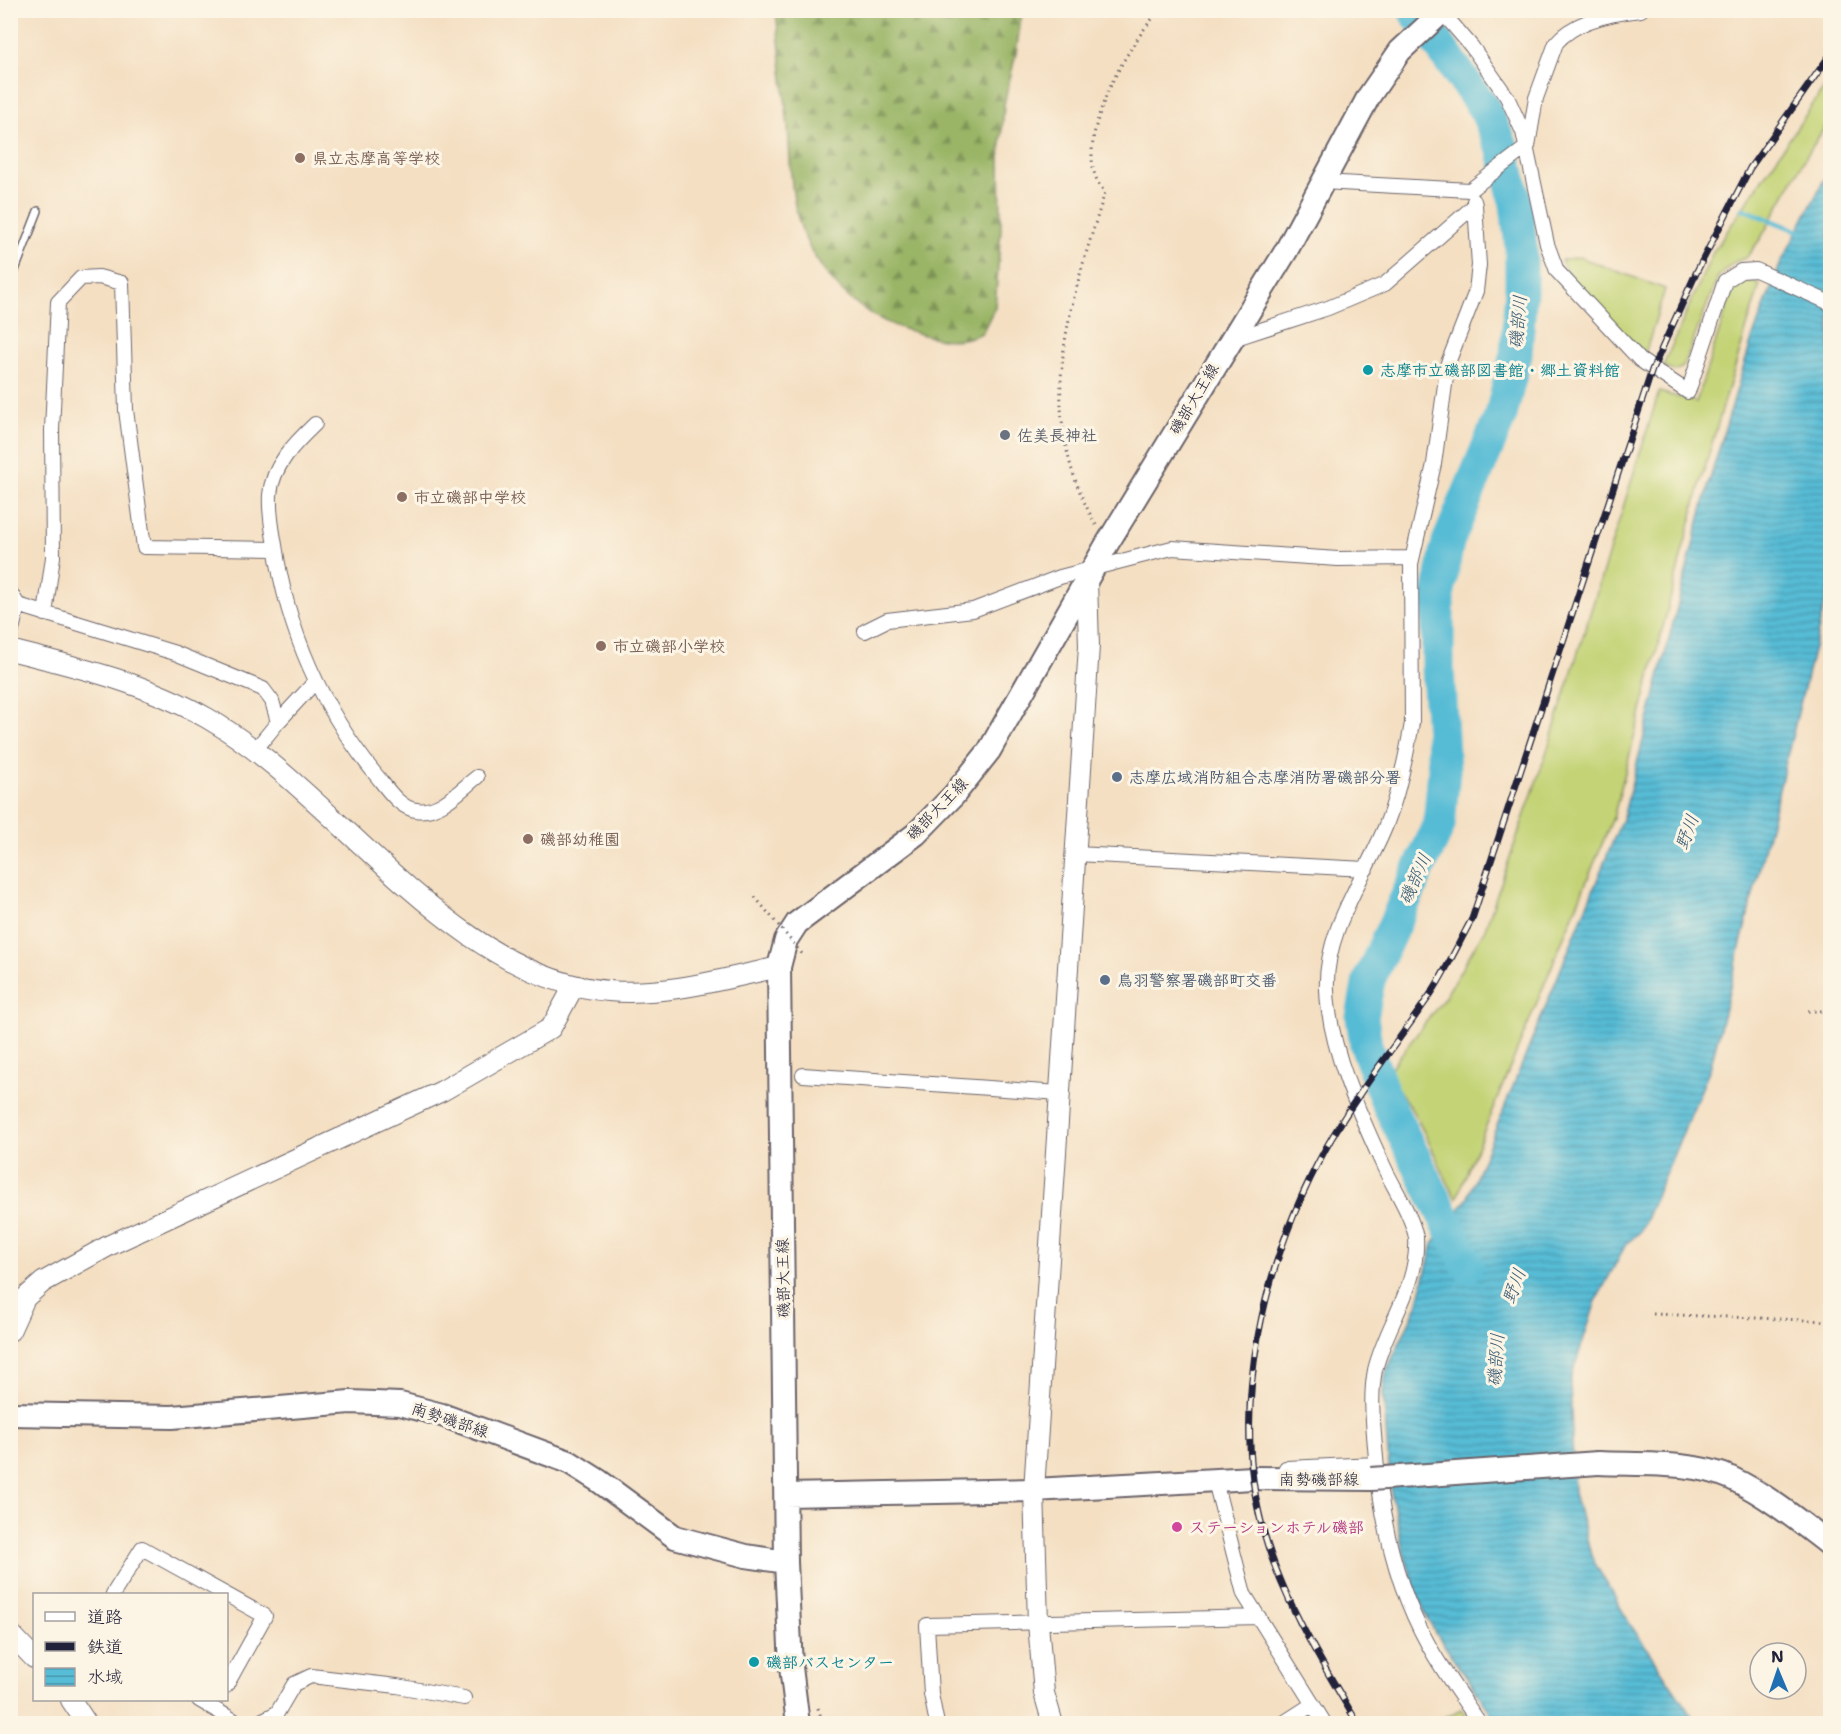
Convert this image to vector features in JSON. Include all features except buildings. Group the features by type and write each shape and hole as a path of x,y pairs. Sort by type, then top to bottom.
{"main road":[{"name":"磯部大王線","path":"798,1724 791,1667 786,1562 779,967 790,932 804,916 916,834 954,795 988,751 1107,544 1230,340 1251,310 1369,96 1409,42 1443,11"},
{"name":"南勢磯部線","path":"10,1414 172,1417 379,1401 420,1408 569,1462 599,1481 675,1537 746,1556 786,1562"},
{"name":"南勢磯部線","path":"786,1495 1034,1490 1374,1472 1598,1464 1681,1466 1729,1478 1781,1508 1830,1545"}],"street":[{"path":"1322,182 1470,190 1528,146 1536,98 1556,43 1562,36 1602,17 1641,10"},
{"path":"1443,11 1507,97 1528,146 1547,244 1557,271 1640,360 1688,392 1725,281 1741,271 1756,270 1830,303"},
{"path":"1470,190 1475,205 1479,265 1476,291 1448,363 1434,464 1412,558 1412,723 1397,792 1329,955 1327,991 1335,1037 1349,1083 1384,1167 1413,1225 1417,1252 1410,1287 1380,1353 1374,1378 1374,1472 1387,1531 1415,1617 1441,1666 1480,1724"},
{"path":"1230,340 1328,308 1385,284 1475,205"},
{"path":"45,614 52,557 52,430 58,302 81,278 99,277 122,283 126,410 144,547 275,549"},
{"path":"315,424 299,439 274,477 270,495 280,581 315,682 350,744 395,798 413,810 432,811 477,777"},
{"path":"865,631 894,619 973,610 1060,577 1091,574 1172,548 1338,559 1412,558"},
{"path":"1053,1724 1044,1693 1038,1623 1034,1490 1089,646 1091,574"},
{"path":"10,592 18,605 175,653 263,688 272,700 278,722"},
{"path":"10,638 18,605"},
{"path":"10,651 92,671 154,691 207,718 255,750 431,907 498,953 574,986 611,991 650,990 707,983 779,967"},
{"path":"255,750 315,682"},
{"path":"1076,854 1366,869"},
{"path":"10,1330 25,1298 43,1282 130,1236 441,1091 551,1028 574,986"},
{"path":"803,1075 1060,1093"},
{"path":"1215,1481 1244,1594 1325,1724"},
{"path":"114,1593 142,1548 223,1593"},
{"path":"228,1596 265,1616 228,1682"},
{"path":"937,1724 931,1694 927,1625 1259,1617"},
{"path":"10,1633 33,1657"},
{"path":"255,1724 277,1713 294,1684 311,1676 397,1686 465,1698"},
{"path":"72,1701 87,1724"},
{"path":"217,1704 240,1724"},
{"path":"1282,1724 1313,1704"}],"lane":[{"path":"10,283 38,211"}],"path":[{"path":"1107,544 1093,519 1070,466 1060,416 1061,362 1072,299 1105,192 1096,183 1092,168 1092,149 1099,117 1132,47 1160,10"},
{"path":"755,897 804,956"},
{"path":"1808,1011 1830,1011"},
{"path":"1653,1314 1830,1321"}],"green space":[{"path":"776,11 1022,11 1016,53 1004,104 1000,156 1001,228 995,307 982,333 962,339 934,338 884,321 848,297 820,265 801,226 793,196"},
{"path":"1830,79 1830,119 1807,155 1761,238 1747,257 1733,263 1718,277 1683,367 1675,371 1663,366 1713,252"},
{"path":"1579,257 1665,289 1645,354 1570,278 1561,260"},
{"path":"1747,281 1760,284 1703,473 1614,815 1456,1199 1417,1119 1386,1074 1445,997 1485,929 1549,745 1659,392 1696,402 1733,289"},
{"path":"1461,1709 1472,1723 1432,1724"}],"water":[{"name":"野川","path":"1830,168 1830,583 1710,1069 1641,1231 1626,1244 1596,1301 1570,1381 1574,1493 1592,1558 1630,1624 1697,1723 1498,1723 1433,1629 1420,1602 1404,1554 1391,1493 1383,1392 1386,1372 1417,1305 1433,1244 1467,1199 1624,814 1710,479 1752,339 1780,265"}],"waterway":[{"name":"磯部川","path":"1414,10 1485,110 1502,147 1516,204 1521,248 1521,291 1516,354 1501,415 1448,542 1438,596 1438,668 1444,770 1439,825 1369,980 1362,1017 1366,1045 1385,1098 1468,1265"},
{"path":"1743,209 1803,233"}],"railway":[{"path":"1358,1724 1305,1631 1282,1583 1264,1533 1254,1485 1250,1435 1251,1385 1258,1335 1270,1286 1285,1238 1326,1148 1363,1089 1436,986 1472,919 1652,370 1697,271 1750,168 1830,55"}],"place":[{"name":"県立志摩高等学校","path":"300,158"},
{"name":"志摩市立磯部図書館・郷土資料館","path":"1368,370"},
{"name":"佐美長神社","path":"1005,435"},
{"name":"市立磯部中学校","path":"402,497"},
{"name":"市立磯部小学校","path":"601,646"},
{"name":"志摩広域消防組合志摩消防署磯部分署","path":"1117,777"},
{"name":"磯部幼稚園","path":"528,839"},
{"name":"鳥羽警察署磯部町交番","path":"1105,980"},
{"name":"ステーションホテル磯部","path":"1177,1527"},
{"name":"磯部バスセンター","path":"754,1662"}]}
